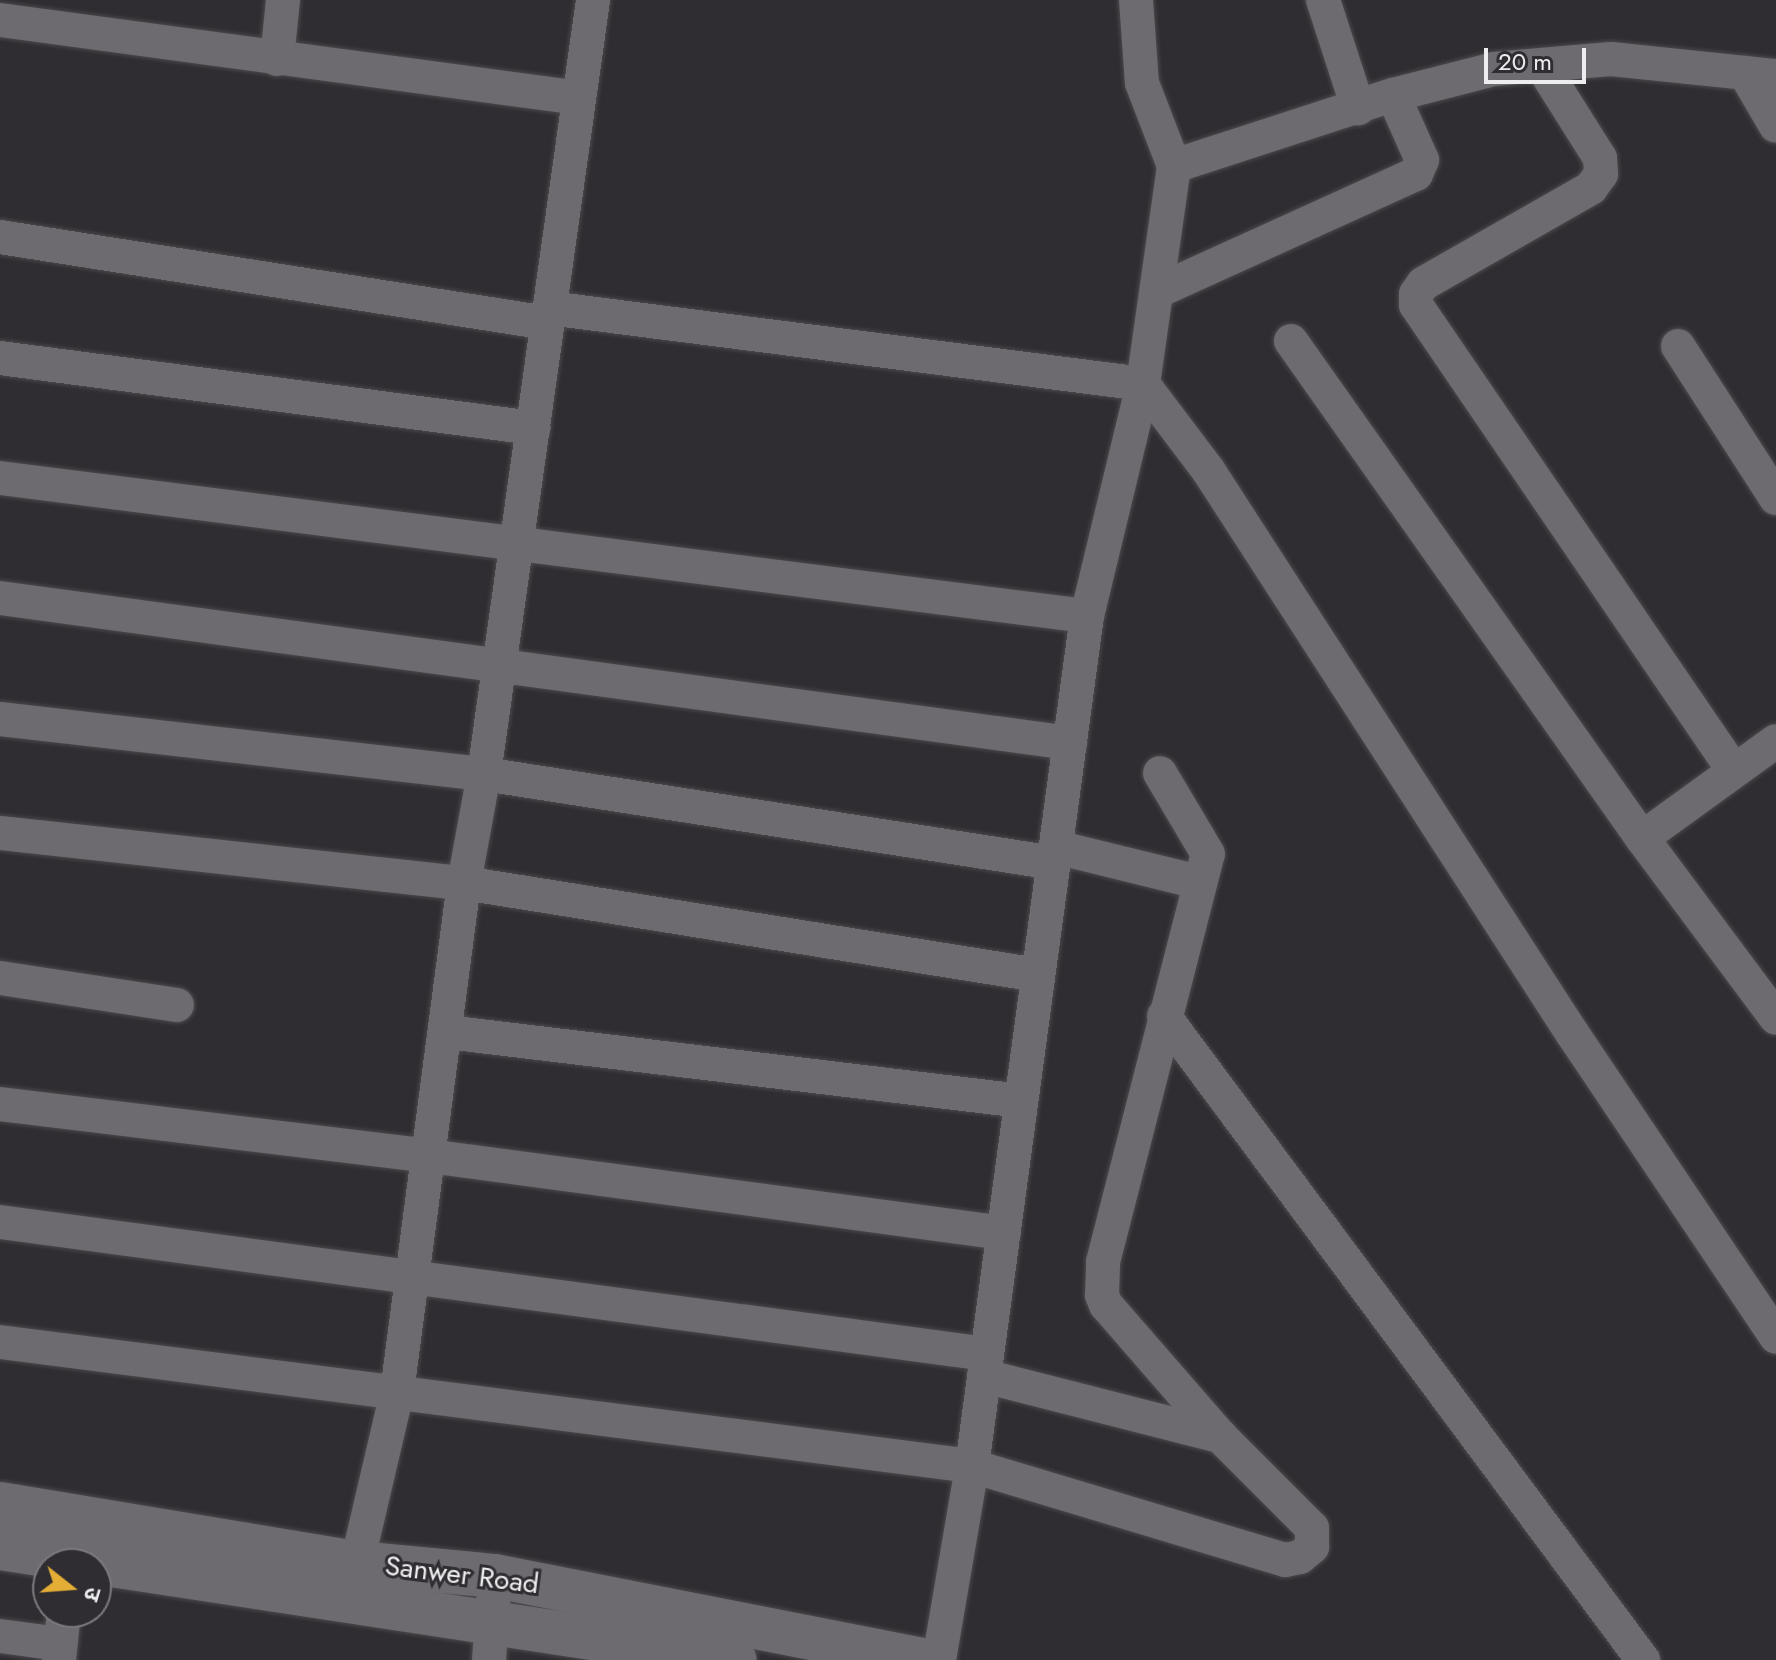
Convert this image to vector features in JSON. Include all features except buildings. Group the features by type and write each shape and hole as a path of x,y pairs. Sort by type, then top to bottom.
{"street":[{"path":"277,59 283,0"},
{"path":"357,1563 397,1392 447,1032 464,883 484,774 593,0"},
{"path":"939,1660 972,1466 1087,616 1143,384 1174,166 1142,83 1136,0"},
{"path":"1323,0 1358,108"},
{"path":"0,20 579,98"},
{"path":"1174,166 1393,95 1494,69 1611,59 1760,75 1776,126"},
{"path":"1542,66 1600,158 1601,174 1591,188 1423,284 1416,294 1416,305 1734,771"},
{"path":"1158,291 1416,174 1422,160 1393,95"},
{"path":"0,237 548,315 1143,384 1208,470 1563,1020 1776,1337"},
{"path":"1291,341 1642,838 1776,1018"},
{"path":"1678,346 1776,498"},
{"path":"0,358 533,428"},
{"path":"0,478 516,546 1087,616"},
{"path":"0,598 1070,743"},
{"path":"0,719 484,774 1055,855 1198,882"},
{"path":"1642,838 1776,741"},
{"path":"0,1342 972,1466 1285,1560 1300,1557 1312,1547 1312,1528 1220,1436 1106,1305 1102,1295 1103,1262 1198,882 1208,854 1160,773"},
{"path":"0,833 464,883 1038,975"},
{"path":"0,978 177,1005"},
{"path":"1164,1016 1643,1660"},
{"path":"447,1032 1021,1101"},
{"path":"0,1104 429,1156 1004,1233"},
{"path":"0,1222 413,1276 986,1365 1220,1436"},
{"name":"Sanwer Road","path":"0,1504 357,1563 495,1576 922,1660"},
{"name":"Sanwer Road","path":"0,1548 32,1553"},
{"name":"Sanwer Road","path":"112,1568 490,1641 735,1660"},
{"path":"490,1641 495,1576"},
{"path":"0,1636 61,1639"}]}
